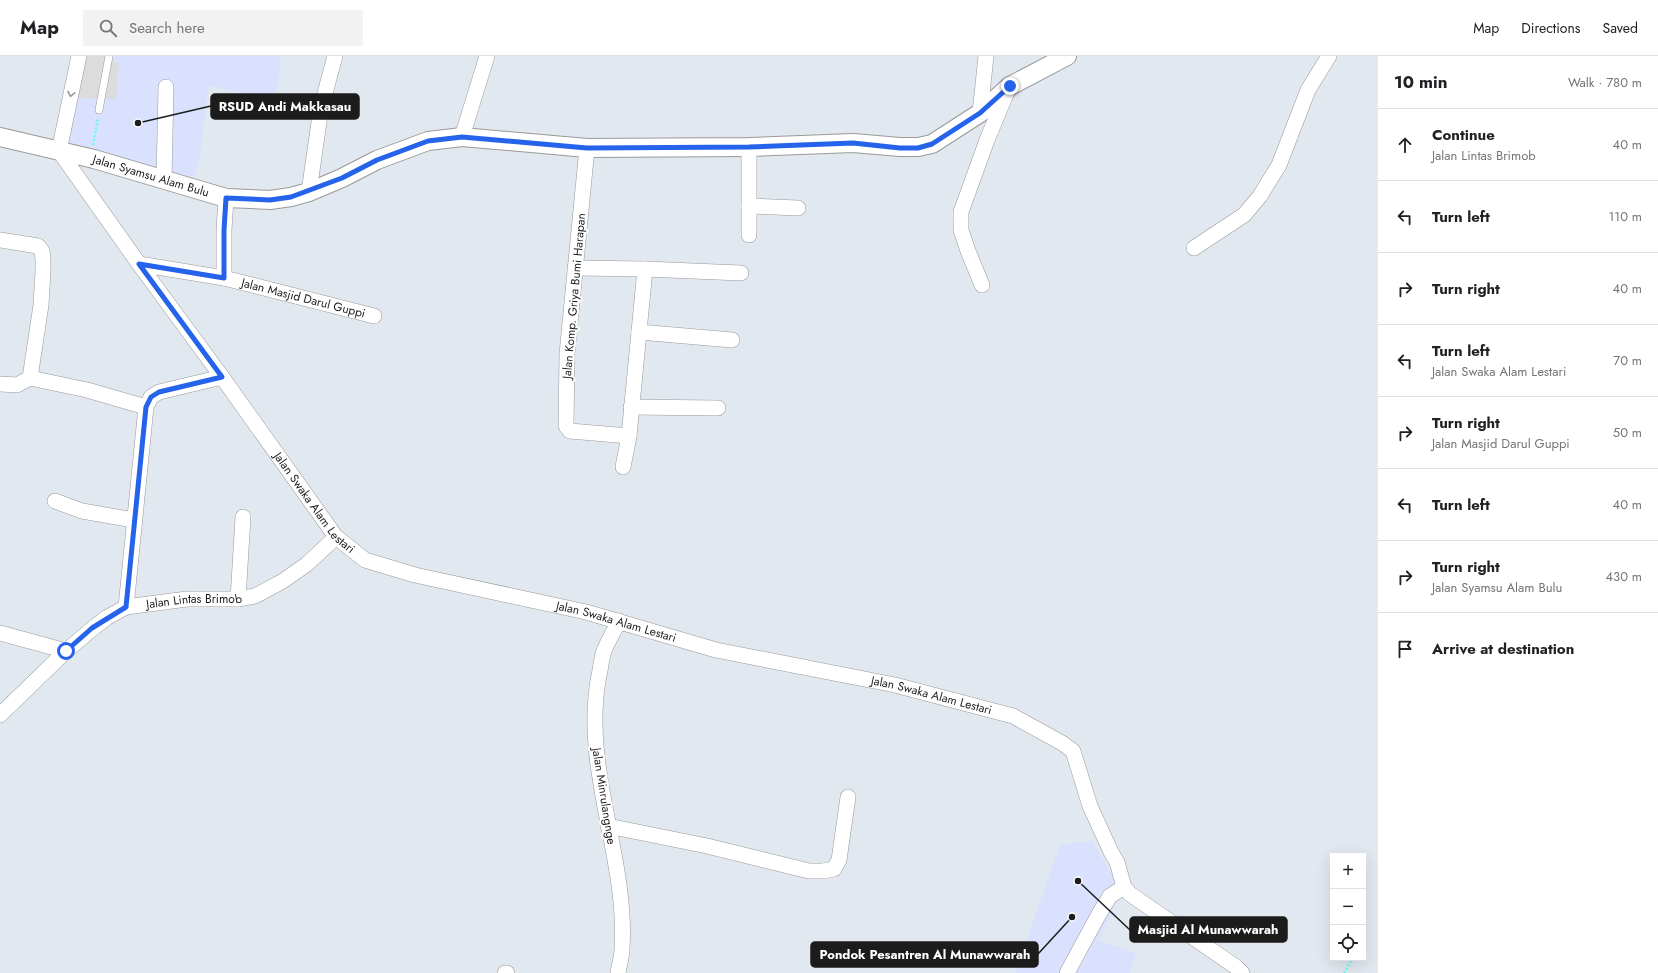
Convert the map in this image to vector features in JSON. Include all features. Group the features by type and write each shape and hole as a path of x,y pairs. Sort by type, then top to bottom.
{"street":[{"path":"59,151 79,56"},
{"path":"309,192 321,108 335,56"},
{"path":"462,137 487,56"},
{"path":"980,113 986,56"},
{"name":"Jalan Syamsu Alam Bulu","path":"0,137 91,158 226,198 280,199 309,192 342,178 377,160 428,141 462,137 587,148 749,147 853,143 900,148 918,148 932,144 980,113 1010,86 1067,56"},
{"path":"1194,248 1244,215 1260,196 1279,166 1308,90 1329,56"},
{"path":"982,285 968,252 961,230 961,212 986,140 1010,86"},
{"path":"164,180 166,87"},
{"path":"749,147 749,235"},
{"name":"Jalan Komp. Griya Bumi Harapan","path":"587,148 567,354 566,426 570,431 629,436"},
{"name":"Jalan Swaka Alam Lestari","path":"59,151 336,537 365,560 415,575 586,612 716,650 895,685 1013,716 1062,743 1073,751 1090,806 1117,862 1124,887"},
{"path":"224,278 226,198"},
{"path":"749,206 798,208"},
{"path":"0,240 38,246 42,251 41,306 30,378"},
{"name":"Jalan Masjid Darul Guppi","path":"139,264 224,278 374,316"},
{"path":"576,268 741,273"},
{"path":"623,467 629,436 645,269"},
{"path":"639,332 732,340"},
{"path":"126,607 146,407 151,397 159,392 222,377"},
{"path":"0,384 17,385 30,378 87,390 146,407"},
{"path":"631,407 718,408"},
{"path":"55,501 82,511 134,520"},
{"path":"238,599 243,517"},
{"name":"Jalan Lintas Brimob","path":"0,715 92,628 126,607 187,599 238,599 255,596 283,582 336,537"},
{"name":"Jalan Minrulangnge","path":"618,973 622,950 622,918 618,883 597,764 594,716 596,692 603,653 619,621"},
{"path":"0,633 66,651"},
{"path":"608,826 707,846 809,871 823,871 834,869 839,860 848,797"},
{"path":"1067,973 1110,896 1124,887 1130,894 1236,967 1242,973"}],"lane":[{"path":"99,110 109,56"}],"path":[{"path":"91,158 99,110"},
{"path":"1344,973 1351,961"}],"shaded area":[{"path":"85,56 280,56 279,82 271,99 209,86 199,161 191,185 67,147"},
{"path":"87,56 113,56 113,62 119,63 116,99 78,98"},
{"path":"1092,841 1122,892 1098,941 1136,953 1130,973 1015,973 1060,845"}],"place":[{"name":"RSUD Andi Makkasau","path":"138,123"},
{"name":"Masjid Al Munawwarah","path":"1078,881"},
{"name":"Pondok Pesantren Al Munawwarah","path":"1072,917"}],"route":[{"path":"66,651 92,628 126,607 146,407 151,397 159,392 222,377 139,264 224,278 226,198 270,200 291,197 309,192 342,178 377,160 428,141 462,137 587,148 749,147 853,143 900,148 918,148 932,144 980,113 1010,86"}]}
